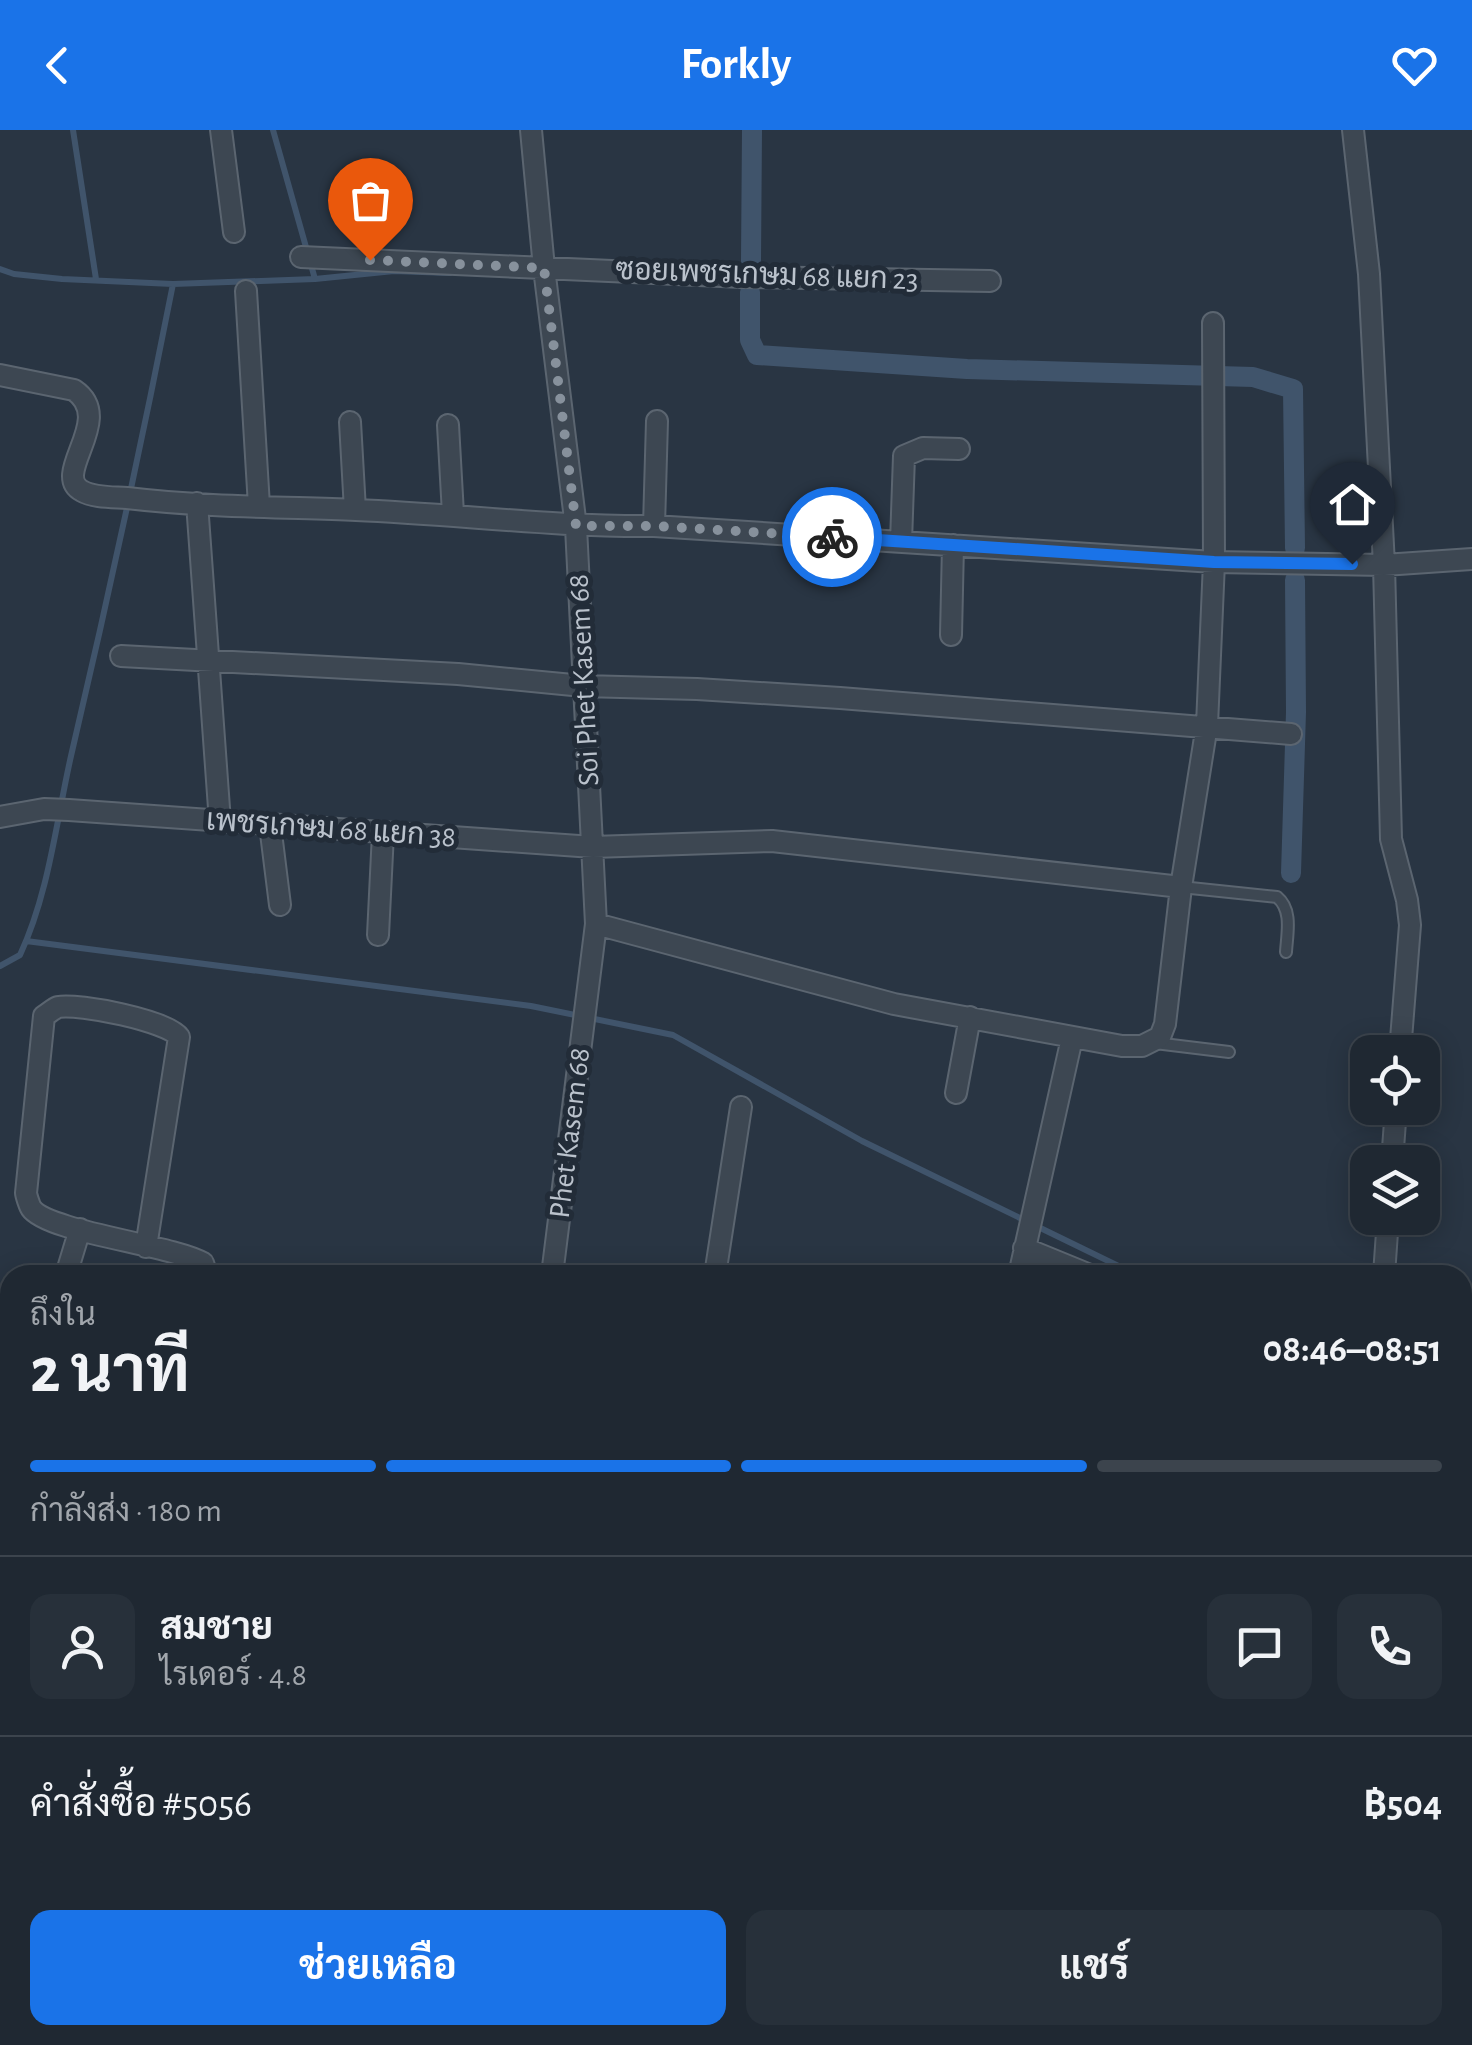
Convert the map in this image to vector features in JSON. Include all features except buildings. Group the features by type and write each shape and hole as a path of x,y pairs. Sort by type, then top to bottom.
{"street":[{"path":"221,130 234,232"},
{"name":"Soi Phet Kasem 68","path":"531,130 576,526 596,924 587,991"},
{"path":"1353,130 1369,274 1384,564 1392,839 1410,925 1401,1035"},
{"name":"ซอยเพชรเกษม 68 แยก 23","path":"300,257 743,277 990,281"},
{"path":"246,291 259,506"},
{"path":"596,924 894,1004 1122,1046 1152,1043 1160,1037 1165,1024 1181,887 1207,725 1214,562 1213,324"},
{"path":"0,375 74,390 84,397 91,416 72,475 76,486 86,493 117,497 1214,562 1384,564 1472,559"},
{"path":"654,526 657,421"},
{"path":"350,422 355,510"},
{"path":"448,426 453,514"},
{"path":"901,542 904,456 923,448 959,449"},
{"path":"197,503 220,822"},
{"path":"951,635 953,545"},
{"path":"122,656 458,674 582,686 715,690 1291,734"},
{"name":"เพชรเกษม 68 แยก 38","path":"0,818 69,810 593,847 772,841 1181,887"},
{"path":"270,825 280,905"},
{"path":"378,935 382,833"},
{"name":"Phet Kasem 68","path":"553,1265 587,991"},
{"path":"146,1247 179,1037 173,1028 162,1024 114,1013 58,1008 44,1016 26,1193 30,1208 42,1218 146,1247 193,1257 203,1265"},
{"path":"956,1093 970,1017"},
{"path":"1021,1265 1072,1038"},
{"path":"717,1265 741,1107"},
{"path":"69,1265 80,1229"},
{"path":"1385,1265 1387,1235"},
{"path":"1024,1248 1066,1265"}],"lane":[{"path":"1181,887 1277,897 1284,902 1288,917 1286,952"},
{"path":"1152,1043 1229,1052"}],"waterway":[{"path":"73,130 96,279"},
{"path":"273,130 315,279"},
{"path":"751,261 752,130"},
{"path":"0,269 62,279 173,284 315,279 394,271 450,273"},
{"path":"0,966 20,955 45,882 173,284"},
{"path":"750,292 750,340 757,355 967,369 1253,377 1293,389 1295,548"},
{"path":"1291,873 1295,580"},
{"path":"26,941 531,1006 673,1035 862,1141 1116,1265"}],"way so far":[{"path":"370,260 544,268 576,526 654,526 832,537"}],"route":[{"path":"832,537 1214,562 1352,564"}]}
